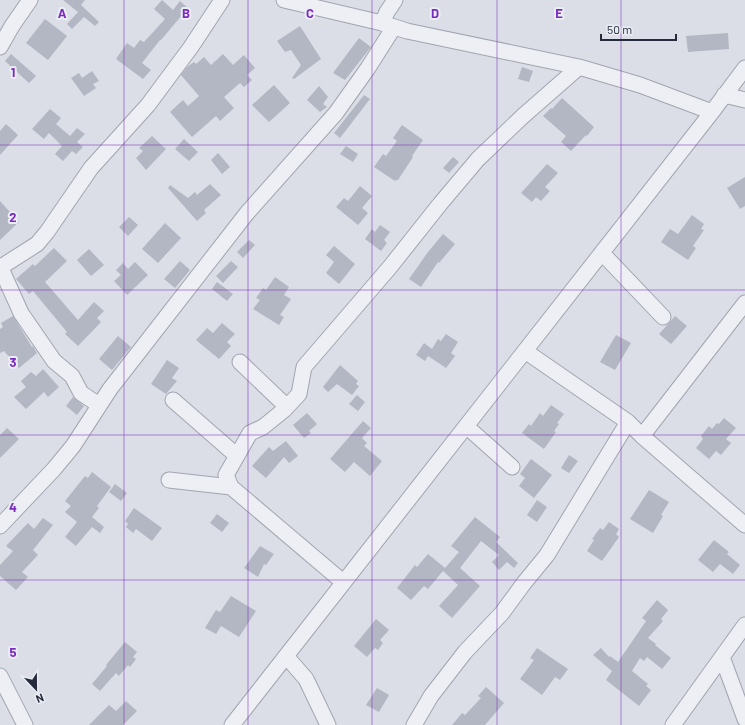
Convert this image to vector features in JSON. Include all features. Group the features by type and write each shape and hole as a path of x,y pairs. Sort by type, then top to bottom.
{"street":[{"path":"0,47 30,0"},
{"path":"99,405 81,393 72,376 54,360 22,313 0,266 37,244 47,232 91,168 152,99 199,35 222,0"},
{"path":"284,0 407,31 579,67 640,85 712,112"},
{"path":"0,526 54,469 73,446 110,389 247,213 336,113 368,68 388,25 387,12 395,0"},
{"path":"344,582 231,487 226,475 250,433 263,427 287,407 299,394 304,367 390,267 478,159 523,116 579,67"},
{"path":"232,725 745,68"},
{"path":"724,95 745,100"},
{"path":"602,253 663,317"},
{"path":"642,436 745,303"},
{"path":"525,351 628,422 642,436 745,525"},
{"path":"240,362 287,407"},
{"path":"173,400 237,456"},
{"path":"414,725 431,696 465,652 502,613 547,555 628,422"},
{"path":"466,426 512,467"},
{"path":"169,480 231,487"},
{"path":"673,725 745,625"},
{"path":"286,656 306,679 328,725"},
{"path":"722,657 745,719"},
{"path":"0,676 25,725"}],"building":[{"path":"63,0 85,0 81,5 99,22 95,26 84,17 72,29 67,24 78,12"},
{"path":"162,0 173,10 180,1 188,8 142,63 151,70 143,79 116,59 127,43 134,48 140,40 144,42 165,19 154,9"},
{"path":"45,19 67,36 48,60 26,43"},
{"path":"300,26 321,59 294,79 292,78 301,65 291,50 285,52 277,41"},
{"path":"728,33 729,49 688,52 686,36"},
{"path":"359,38 371,47 345,80 333,73"},
{"path":"11,54 36,76 29,83 5,61"},
{"path":"223,54 233,65 244,55 255,68 247,75 252,80 244,87 240,83 224,97 234,108 220,121 216,116 192,137 170,112 183,100 188,106 199,96 181,75 187,67 194,62 196,64 204,57 211,65"},
{"path":"522,67 533,71 529,82 518,79"},
{"path":"92,71 99,81 93,84 96,88 84,96 71,78 79,73 82,78"},
{"path":"274,85 290,103 269,122 252,105"},
{"path":"319,86 328,97 323,104 327,107 320,112 307,100"},
{"path":"364,95 370,99 340,138 334,133"},
{"path":"562,98 594,127 571,151 561,142 566,136 543,116"},
{"path":"50,109 61,118 56,124 70,136 77,128 85,134 77,142 83,147 76,154 72,151 63,161 55,154 62,146 49,133 44,139 32,129"},
{"path":"6,124 18,135 0,155 0,131"},
{"path":"402,125 423,140 398,180 395,181 374,167 383,154 386,156 397,141 393,138"},
{"path":"152,136 166,149 146,170 136,158 143,151 139,148"},
{"path":"184,139 198,152 189,161 175,149"},
{"path":"346,146 358,154 353,162 340,154"},
{"path":"218,153 230,167 222,174 211,160"},
{"path":"453,157 459,162 449,173 443,168"},
{"path":"547,164 558,173 545,187 550,191 541,201 536,197 532,202 521,193"},
{"path":"745,177 745,206 740,209 727,188"},
{"path":"210,184 221,195 204,210 206,213 197,221 168,188 170,185 188,198 195,192 197,195"},
{"path":"360,186 372,196 362,208 368,213 358,225 336,207 344,198 348,201"},
{"path":"0,201 19,222 0,240"},
{"path":"692,215 704,224 701,229 704,230 693,246 696,248 688,260 661,242 670,229 678,234"},
{"path":"129,217 138,225 128,236 119,227"},
{"path":"165,223 181,238 158,263 142,249"},
{"path":"380,225 390,232 384,240 387,243 381,251 365,239 372,229 375,232"},
{"path":"443,234 455,244 439,263 438,262 421,287 409,279"},
{"path":"249,240 255,245 243,258 237,252"},
{"path":"334,246 355,264 339,284 326,273 334,262 326,255"},
{"path":"54,248 67,261 45,282 78,320 94,302 104,311 97,318 101,322 78,346 65,334 67,332 33,291 29,294 16,279 33,264 35,266"},
{"path":"89,249 104,265 91,276 77,260"},
{"path":"180,261 190,270 175,288 164,279"},
{"path":"231,261 238,267 223,283 216,276"},
{"path":"135,262 148,275 127,295 114,281 121,275 116,270 123,263 128,269"},
{"path":"275,277 289,287 284,295 291,299 280,315 284,317 279,325 253,309 260,300 256,298 263,288 266,290"},
{"path":"217,282 233,294 227,301 212,289"},
{"path":"13,316 37,353 19,368 4,351 0,353 0,329 3,327 1,323"},
{"path":"675,316 687,326 671,344 659,334"},
{"path":"222,323 235,334 227,342 231,346 219,359 196,340 207,328 213,333"},
{"path":"446,334 458,342 451,353 455,356 446,368 428,356 425,361 416,355 424,343 432,349 438,339 441,341"},
{"path":"616,335 631,343 615,370 600,362"},
{"path":"118,336 131,347 112,370 99,359"},
{"path":"167,360 179,368 172,378 177,381 166,394 151,384"},
{"path":"340,365 358,381 356,384 359,386 352,395 337,384 328,392 323,387"},
{"path":"43,369 59,387 48,397 44,392 26,409 14,397 26,387 21,381 31,372 36,376"},
{"path":"357,395 365,402 358,411 349,404"},
{"path":"73,397 84,406 77,415 66,406"},
{"path":"551,405 564,414 557,423 559,424 554,431 556,432 544,449 522,433 529,424 531,426 540,413 543,416"},
{"path":"307,413 317,424 309,431 311,433 304,438 293,425"},
{"path":"724,418 736,428 726,439 731,443 721,455 716,451 709,459 696,448 703,439 701,436 709,426 712,429"},
{"path":"363,421 371,428 362,438 367,443 364,446 382,461 370,476 354,462 345,472 330,459"},
{"path":"7,428 19,439 0,458 0,435"},
{"path":"286,441 298,456 289,463 284,457 266,478 252,466 269,447 273,451"},
{"path":"569,455 578,461 569,473 561,468"},
{"path":"531,459 552,475 534,498 519,486 525,478 520,474"},
{"path":"92,472 111,487 97,506 99,508 92,517 104,527 100,533 92,527 76,546 65,537 77,522 65,512 71,506 65,501 85,476 88,478"},
{"path":"115,484 127,493 121,501 109,492"},
{"path":"649,490 669,502 653,533 630,519"},
{"path":"537,500 547,507 537,522 527,515"},
{"path":"134,508 162,528 152,541 136,529 133,533 126,527 128,524 125,521"},
{"path":"217,514 229,523 222,532 210,523"},
{"path":"475,517 500,537 496,542 518,563 514,568 507,562 499,570 492,562 499,555 481,541 460,568 480,586 452,618 439,606 458,585 443,571 428,589 424,586 411,600 397,588 415,565 417,567 428,554 445,568 459,552 451,546"},
{"path":"43,518 53,525 33,550 38,555 22,572 28,577 16,590 0,576 0,565 13,551 6,546 28,523 34,529"},
{"path":"609,522 619,529 616,534 619,537 602,561 587,551 594,540 592,539 600,528 603,530"},
{"path":"714,540 729,552 727,554 740,565 733,574 720,564 713,572 698,560"},
{"path":"260,546 274,554 266,565 264,564 258,577 244,568"},
{"path":"231,596 256,611 239,637 221,626 216,634 205,628 216,610 220,612"},
{"path":"657,600 668,610 661,619 663,621 648,638 671,658 662,669 647,657 644,661 640,658 632,671 648,684 646,686 651,690 639,706 606,680 612,671 593,655 601,648 609,657 610,656 618,662 646,621 642,618"},
{"path":"376,619 389,630 380,640 383,643 378,650 375,648 367,657 354,646"},
{"path":"125,642 137,652 133,657 136,659 130,667 128,665 119,676 116,673 100,691 92,684"},
{"path":"537,648 568,669 560,680 555,677 542,695 520,679 534,660 530,658"},
{"path":"486,687 504,703 485,725 452,725 462,713 465,715 481,698 478,696"},
{"path":"377,688 389,695 379,712 366,705"},
{"path":"126,701 137,711 123,725 89,725 109,705 116,711"}]}
